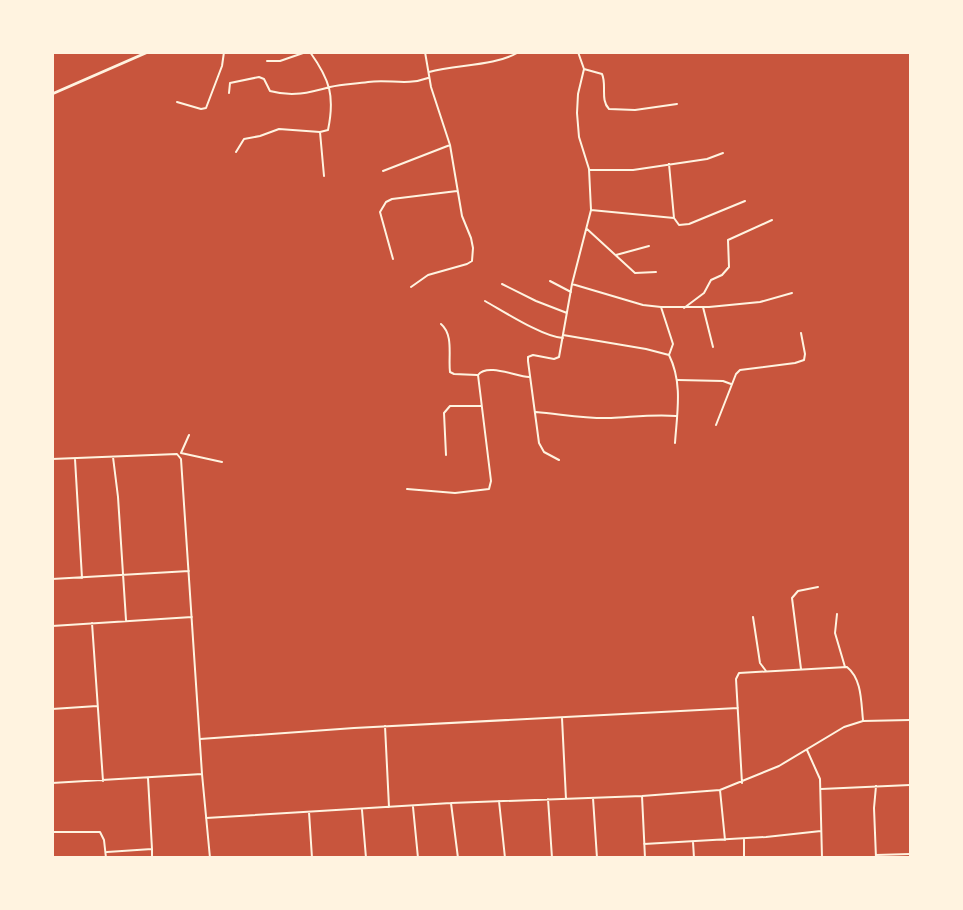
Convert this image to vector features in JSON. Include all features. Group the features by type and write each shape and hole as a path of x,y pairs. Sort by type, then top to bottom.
{"main road":[{"path":"52,94 148,53"}],"street":[{"path":"177,102 201,109 206,108 222,66 224,52"},
{"path":"236,152 244,139 275,130 325,132 328,129 330,87 308,52 274,63 267,61"},
{"path":"411,287 428,274 472,261 473,248 457,191 450,144 428,78 425,52"},
{"path":"429,72 446,67 507,58 519,52"},
{"path":"559,460 549,456 541,448 528,357 533,355 557,358 560,354 572,284 591,210 589,169 579,137 577,113 578,94 584,69 578,52"},
{"path":"584,69 602,74 604,77 604,101 609,109 635,110 677,104"},
{"path":"229,93 230,83 259,77 264,78 270,91 298,94 370,82 410,83 428,78"},
{"path":"320,132 324,176"},
{"path":"383,171 450,144"},
{"path":"589,169 620,171 707,159 723,153"},
{"path":"669,164 674,218 679,225 689,224 745,201"},
{"path":"393,259 380,212 386,202 399,197 457,191"},
{"path":"591,210 674,218"},
{"path":"684,308 704,293 711,280 726,271 729,263 728,240 772,220"},
{"path":"587,229 634,273 656,272"},
{"path":"616,255 649,246"},
{"path":"550,281 571,291"},
{"path":"502,284 567,313"},
{"path":"572,284 644,304 684,308 760,302 792,293"},
{"path":"485,301 554,336 646,349 669,355"},
{"path":"661,307 672,344 669,355 678,380 675,443"},
{"path":"703,307 713,347"},
{"path":"441,324 446,328 448,338 450,372 478,375"},
{"path":"716,424 736,374 743,369 804,360 801,333"},
{"path":"407,489 455,492 489,489 491,481 478,375 482,370 492,369 530,378"},
{"path":"678,380 723,381 732,384"},
{"path":"446,456 444,413 446,409 450,406 482,406"},
{"path":"536,412 598,418 650,414 677,416"},
{"path":"179,454 189,435"},
{"path":"179,454 182,459 202,774 210,858"},
{"path":"52,459 179,454 222,462"},
{"path":"113,457 118,497 126,620"},
{"path":"75,459 82,578"},
{"path":"52,579 189,571"},
{"path":"801,669 792,598 798,591 818,587"},
{"path":"837,614 835,633 845,667"},
{"path":"52,626 192,617"},
{"path":"753,617 760,663 767,672"},
{"path":"92,623 103,781"},
{"path":"742,783 737,674 845,667 852,671 858,684 863,721"},
{"path":"52,709 98,706"},
{"path":"200,739 385,726 738,708"},
{"path":"562,718 566,799"},
{"path":"206,818 720,790 742,783 807,750 844,728 863,721 910,720"},
{"path":"385,726 389,807"},
{"path":"807,750 818,771 821,789 822,858"},
{"path":"52,783 202,774"},
{"path":"148,778 153,858"},
{"path":"821,789 910,785"},
{"path":"876,786 874,829 876,856 910,854"},
{"path":"720,790 725,840"},
{"path":"642,796 645,858"},
{"path":"593,798 597,858"},
{"path":"548,799 552,858"},
{"path":"499,801 505,858"},
{"path":"451,803 458,858"},
{"path":"413,807 418,858"},
{"path":"362,810 366,858"},
{"path":"309,812 312,858"},
{"path":"644,844 725,840 822,831"},
{"path":"52,832 100,832 104,840 106,858"},
{"path":"744,838 744,858"},
{"path":"693,842 694,858"},
{"path":"105,852 152,849"}]}
